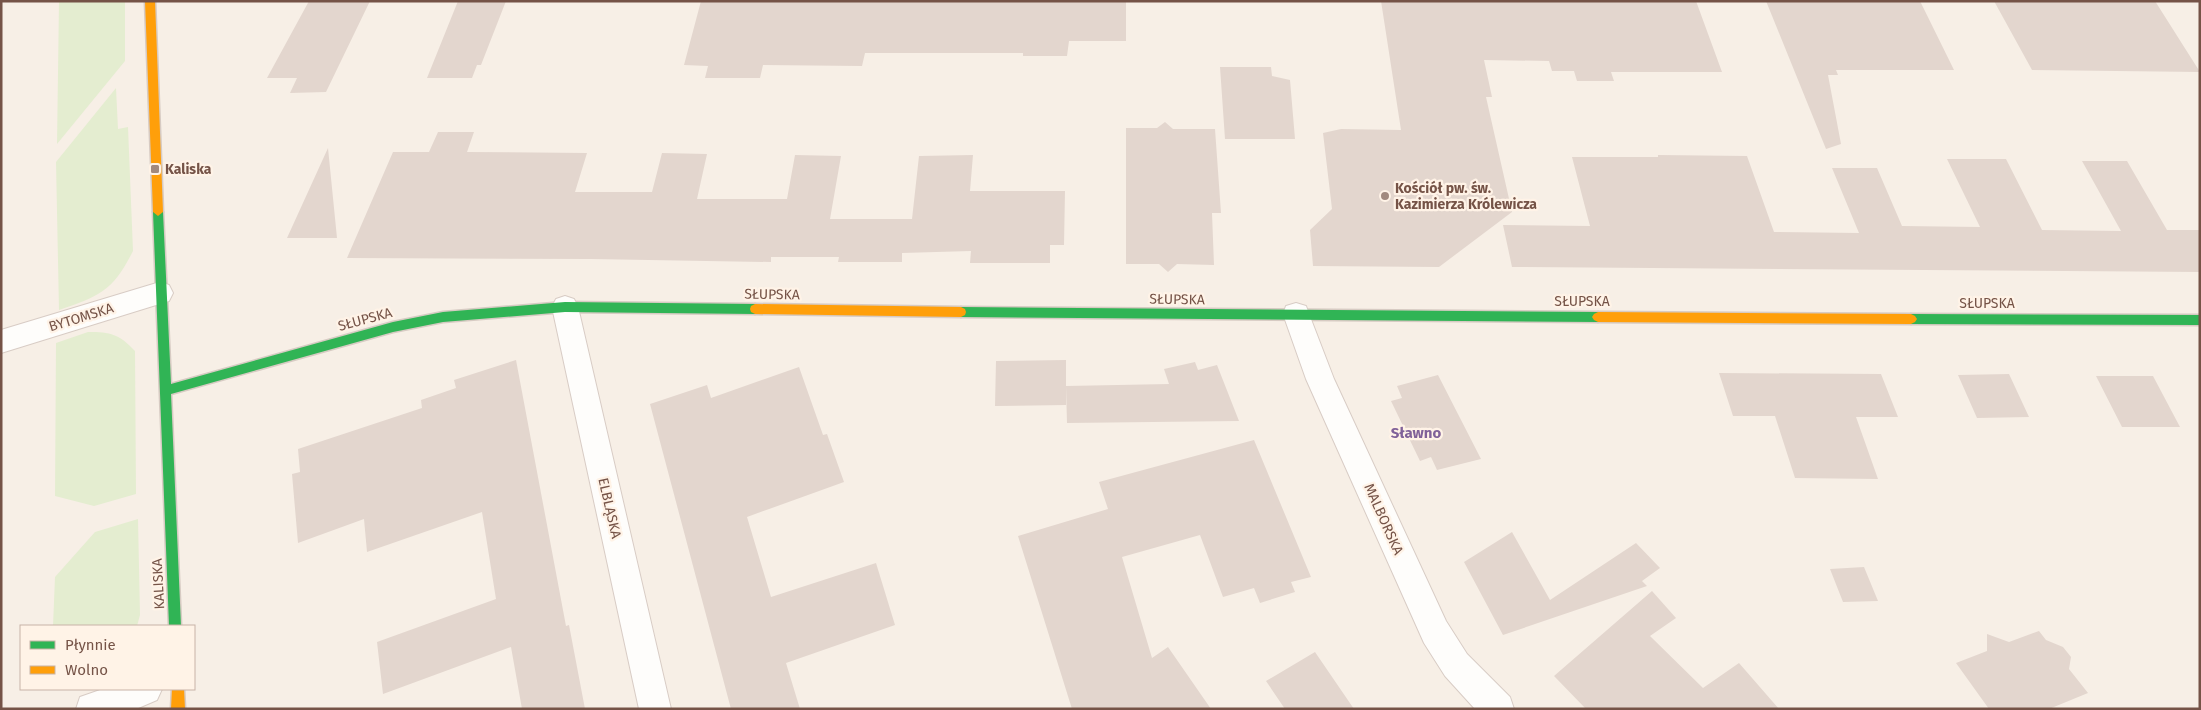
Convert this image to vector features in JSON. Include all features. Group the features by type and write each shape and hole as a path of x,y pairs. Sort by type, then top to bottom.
{"street":[{"name":"KALISKA","path":"150,1 160,293 175,625"},
{"name":"BYTOMSKA","path":"1,342 160,293"},
{"name":"SŁUPSKA","path":"164,391 393,327 443,317 565,307 2200,320"},
{"name":"ELBLĄSKA","path":"565,307 656,709"},
{"name":"MALBORSKA","path":"1296,314 1320,379 1435,632 1456,665 1498,709"},
{"path":"92,709 143,690"},
{"path":"178,690 178,709"}],"green space":[{"path":"59,1 125,1 125,61 57,144"},
{"path":"116,88 118,129 128,127 133,251 112,284 95,296 59,310 56,162"},
{"path":"88,332 114,335 135,351 136,494 94,506 55,496 56,343"},
{"path":"138,519 140,615 137,625 53,625 55,577 95,532"}],"building":[{"path":"309,1 370,1 326,92 290,93 297,78 267,78"},
{"path":"458,1 506,1 481,65 477,65 472,78 427,78"},
{"path":"701,1 1126,1 1126,41 1069,41 1067,56 1023,56 1023,53 865,53 862,66 763,65 760,78 705,78 708,66 684,65"},
{"path":"1381,1 1696,1 1722,72 1611,72 1614,81 1577,81 1574,71 1552,71 1549,61 1484,60 1492,97 1486,97 1512,212 1439,267 1313,266 1310,230 1332,209 1323,133 1341,129 1401,130"},
{"path":"1766,1 1920,1 1954,70 1836,70 1838,75 1828,75 1841,144 1826,149"},
{"path":"1994,1 2155,1 2200,72 2032,70"},
{"path":"1220,67 1271,67 1272,76 1290,80 1295,139 1225,139"},
{"path":"1165,122 1173,129 1215,129 1221,213 1212,213 1214,265 1177,264 1168,272 1159,264 1126,264 1126,128 1157,128"},
{"path":"438,132 474,132 467,152 587,153 575,192 652,192 662,153 707,154 697,199 787,199 795,155 841,156 830,219 912,219 919,156 973,155 970,191 1065,191 1064,245 1050,245 1050,263 970,263 971,251 902,253 902,262 838,262 839,257 771,257 771,262 347,258 393,152 429,152"},
{"path":"328,148 337,238 287,238"},
{"path":"1658,155 1747,156 1774,232 1859,233 1832,168 1877,168 1902,226 1980,227 1947,159 2006,159 2042,230 2121,231 2082,161 2127,161 2167,230 2200,230 2200,272 1512,267 1503,225 1590,226 1572,157 1658,157"},
{"path":"516,360 566,626 569,625 585,709 522,709 511,647 383,694 377,642 496,599 482,512 367,552 364,519 298,543 292,474 300,472 298,449 422,408 421,400 456,388 454,380"},
{"path":"1066,360 1066,405 995,406 996,361"},
{"path":"1195,362 1198,370 1217,365 1239,421 1067,423 1066,386 1169,384 1164,369"},
{"path":"799,367 823,435 827,434 844,482 747,517 771,597 876,563 895,625 786,663 800,709 731,709 650,404 707,385 711,398"},
{"path":"1719,373 1881,374 1898,417 1856,417 1878,479 1795,478 1775,416 1733,416"},
{"path":"2009,374 2029,417 1977,418 1958,375"},
{"path":"1438,375 1481,459 1437,470 1431,457 1420,461 1391,401 1402,398 1397,386"},
{"path":"2096,376 2153,376 2180,427 2122,427"},
{"path":"1254,440 1311,577 1291,582 1295,592 1260,603 1254,588 1223,597 1200,535 1122,557 1152,658 1168,647 1211,709 1072,709 1018,536 1108,509 1099,482"},
{"path":"1512,532 1550,600 1636,543 1660,568 1642,581 1647,586 1503,635 1464,562"},
{"path":"1864,567 1878,601 1843,602 1830,569"},
{"path":"1652,591 1676,618 1650,636 1703,688 1739,663 1779,709 1586,709 1554,676"},
{"path":"2039,631 2046,640 2063,647 2071,657 2069,669 2088,693 2049,709 1989,709 1956,663 1987,651 1987,634 2009,642"},
{"path":"1315,652 1354,709 1285,709 1266,681"}],"traffic: fast":[{"path":"158,212 175,625"},
{"path":"164,391 393,327 443,317 565,307 755,309"},
{"path":"961,312 1598,317"},
{"path":"1911,319 2200,320"}],"traffic: slow":[{"path":"150,1 158,212"},
{"path":"755,309 961,312"},
{"path":"1598,317 1911,319"},
{"path":"178,690 178,709"}],"place":[{"name":"Kaliska","path":"155,169"},
{"name":"Kościół pw. św. Kazimierza Królewicza","path":"1385,196"}],"district":[{"name":"Sławno","path":"1416,433"}]}
